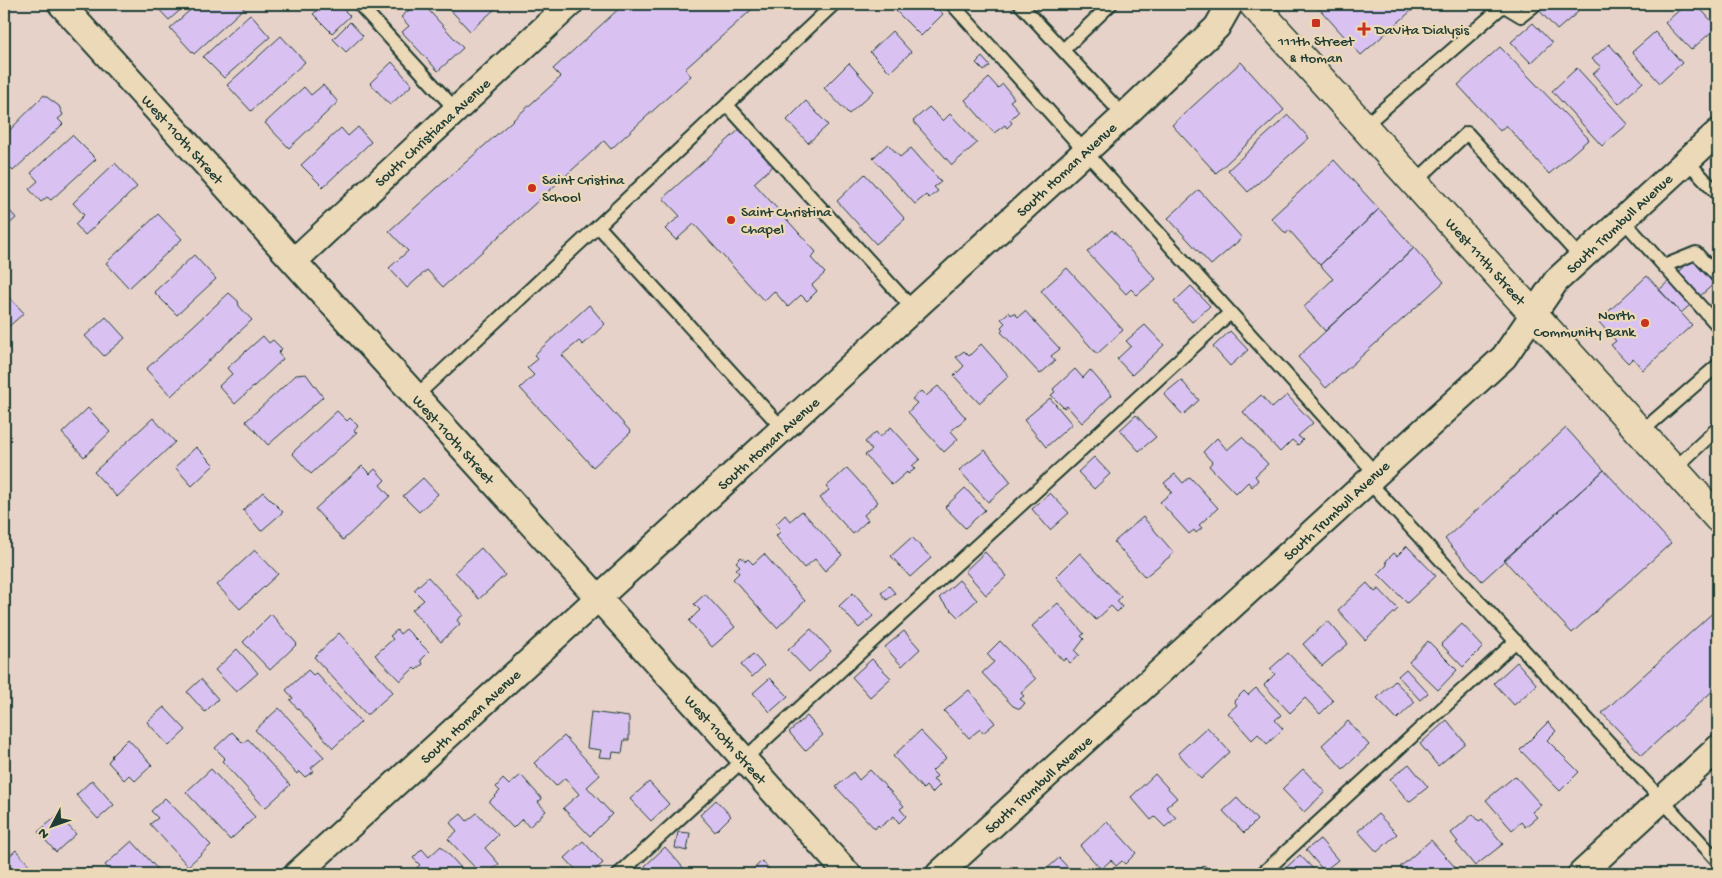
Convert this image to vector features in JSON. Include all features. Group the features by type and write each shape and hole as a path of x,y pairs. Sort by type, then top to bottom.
{"main road":[{"name":"West 111th Street","path":"1253,4 1718,518"}],"street":[{"name":"West 110th Street","path":"61,4 848,874"},
{"name":"South Christiana Avenue","path":"294,261 570,4"},
{"name":"South Homan Avenue","path":"297,874 1124,116 1218,27 1230,4"},
{"name":"South Trumbull Avenue","path":"939,874 1504,357 1556,281 1718,132"},
{"path":"1581,874 1718,748"}],"lane":[{"path":"358,4 456,110"},
{"path":"416,396 834,4"},
{"path":"952,4 1230,313 1516,641 1718,862"},
{"path":"1020,4 1124,116"},
{"path":"1063,50 1112,4"},
{"path":"1364,126 1502,5 1521,16 1536,4"},
{"path":"727,105 913,309"},
{"path":"1415,182 1467,132 1581,258"},
{"path":"1687,161 1718,194"},
{"path":"1623,220 1718,326"},
{"path":"598,226 783,428"},
{"path":"1664,266 1696,253 1718,277"},
{"path":"619,874 1230,313"},
{"path":"1641,432 1718,365"},
{"path":"1674,469 1718,428"},
{"path":"1262,874 1516,641"}],"building":[{"path":"154,4 187,4 169,20"},
{"path":"197,4 241,4 245,7 194,54 170,28"},
{"path":"324,4 338,4 350,16 332,33 313,14"},
{"path":"416,4 423,4 463,48 438,71 402,32 409,26 401,17"},
{"path":"445,4 492,4 496,8 470,31"},
{"path":"624,4 758,4 685,69 691,76 611,149 604,141 443,287 427,270 407,288 389,268 408,251 389,231 561,77 553,69"},
{"path":"902,4 933,4 943,14 921,36 895,10"},
{"name":"DaVita Dialysis","path":"1315,4 1419,4 1361,55"},
{"path":"1544,4 1571,4 1578,12 1557,30 1538,9"},
{"path":"1597,4 1610,4 1603,10"},
{"path":"1686,4 1696,4 1717,27 1691,50 1665,23"},
{"path":"250,14 270,37 224,78 203,57"},
{"path":"350,22 363,36 346,52 333,39"},
{"path":"1533,23 1552,43 1531,63 1511,42"},
{"path":"892,31 911,52 890,72 870,52"},
{"path":"1655,32 1682,63 1660,83 1632,52"},
{"path":"281,36 305,62 251,111 227,85"},
{"path":"1609,44 1643,82 1619,104 1593,74 1601,67 1592,59"},
{"path":"1500,47 1589,139 1549,174 1506,125 1500,131 1458,85"},
{"path":"982,57 990,66 984,71 976,63"},
{"path":"392,62 412,85 390,105 370,83"},
{"path":"1241,62 1284,110 1216,173 1172,125"},
{"path":"849,63 874,91 849,114 824,88"},
{"path":"1577,68 1628,124 1602,146 1552,91"},
{"path":"989,78 998,88 1003,84 1014,98 1010,101 1019,111 1010,120 1012,123 1007,128 1005,125 994,133 965,100"},
{"path":"323,85 338,102 289,148 265,123 304,87 311,95"},
{"path":"44,95 59,106 63,115 58,119 63,124 13,171 4,161 4,136"},
{"path":"806,101 828,125 808,143 787,120"},
{"path":"929,107 943,121 950,114 977,143 952,165 913,121"},
{"path":"1288,115 1309,138 1248,192 1228,170"},
{"path":"358,127 371,142 323,187 301,165 341,128 348,136"},
{"name":"Saint Christina Chapel","path":"740,129 773,166 754,183 816,252 811,258 825,273 812,285 817,291 807,301 801,295 788,307 774,291 764,301 694,224 676,240 665,229 680,216 663,198"},
{"path":"72,135 96,159 51,200 47,197 41,202 29,189 38,181 31,173"},
{"path":"888,144 900,157 911,148 941,182 934,187 938,191 929,198 926,195 915,204 873,158"},
{"path":"1334,160 1379,209 1320,265 1289,230 1286,234 1271,218"},
{"path":"115,163 137,187 85,235 75,224 84,215 73,203"},
{"path":"865,174 905,219 876,244 837,201"},
{"path":"1199,190 1242,238 1211,265 1168,218"},
{"path":"4,204 16,218 4,229"},
{"path":"1379,209 1414,248 1325,331 1304,307 1333,279 1320,265"},
{"path":"158,214 182,239 129,288 106,263"},
{"path":"1112,230 1156,279 1137,295 1131,289 1126,294 1087,252"},
{"path":"1414,248 1444,282 1326,388 1298,357"},
{"path":"194,255 216,279 177,315 154,292"},
{"path":"1695,257 1716,282 1681,313 1659,290"},
{"path":"1067,268 1123,330 1097,354 1041,291"},
{"name":"North Community Bank","path":"1647,276 1692,325 1643,370 1633,358 1628,363 1611,345 1616,341 1598,321"},
{"path":"1191,286 1210,306 1192,322 1174,302"},
{"path":"4,292 24,313 7,328 4,325"},
{"path":"229,293 238,301 239,306 252,320 171,396 146,369"},
{"path":"589,305 605,324 583,345 579,341 562,355 631,432 593,467 520,388 534,375 527,368 538,359 534,355"},
{"path":"1025,311 1060,349 1051,356 1055,361 1040,374 1001,332 1003,330 1001,327 1005,323 1001,319 1009,312 1011,315 1014,313 1018,317"},
{"path":"106,317 125,338 104,356 85,336"},
{"path":"1145,325 1164,345 1132,375 1117,359 1131,346 1126,341"},
{"path":"1230,331 1248,350 1230,366 1213,347"},
{"path":"263,336 269,343 273,340 282,349 278,353 283,359 235,404 219,386 232,374 227,368"},
{"path":"981,344 1009,376 979,403 954,376 964,366 956,357 964,351 969,356"},
{"path":"1075,369 1083,378 1090,370 1112,395 1082,423 1067,406 1064,408 1051,395 1055,392 1053,389"},
{"path":"306,374 323,397 268,445 246,421 296,375"},
{"path":"1181,380 1199,400 1183,415 1164,394"},
{"path":"938,386 966,418 951,431 958,439 944,452 908,412 917,403 912,399 921,391 926,396"},
{"path":"1261,395 1272,408 1287,395 1313,423 1298,436 1303,440 1298,445 1292,440 1280,452 1243,412"},
{"path":"1050,398 1072,424 1046,447 1024,420"},
{"path":"88,408 110,432 84,457 62,433"},
{"path":"337,411 347,421 350,418 358,426 354,431 357,432 311,474 292,453"},
{"path":"1136,415 1156,437 1139,451 1120,430"},
{"path":"153,418 175,442 117,497 94,472"},
{"path":"891,427 920,459 912,466 915,469 908,474 907,472 892,485 865,455 872,450 865,442 876,432 880,437"},
{"path":"1566,428 1604,470 1482,581 1445,539"},
{"path":"1242,437 1268,464 1255,476 1258,480 1252,487 1248,482 1236,494 1209,466 1212,462 1203,452 1217,438 1227,450"},
{"path":"196,447 214,465 192,486 175,467"},
{"path":"985,450 1011,482 988,502 959,470"},
{"path":"1094,457 1110,474 1094,489 1078,472"},
{"path":"362,466 370,474 375,469 385,480 380,485 390,496 343,540 315,509"},
{"path":"847,468 878,502 864,515 868,520 853,534 820,498 829,490 826,487"},
{"path":"1604,470 1671,543 1572,633 1504,560"},
{"path":"1175,474 1183,483 1190,477 1218,508 1199,525 1202,528 1196,533 1194,530 1189,534 1160,502 1172,492 1164,483"},
{"path":"423,478 438,494 419,512 403,496"},
{"path":"965,488 985,510 965,528 945,507"},
{"path":"263,492 283,512 261,531 243,510"},
{"path":"1050,493 1069,513 1050,530 1032,509"},
{"path":"802,511 842,555 825,571 815,559 804,568 776,536 781,531 776,524 785,515 790,521"},
{"path":"1143,517 1174,553 1145,577 1114,542"},
{"path":"912,537 931,558 910,577 891,556"},
{"path":"1407,546 1436,576 1407,603 1378,574 1387,565 1386,561 1394,553 1397,556"},
{"path":"481,548 505,575 479,599 455,572"},
{"path":"255,550 278,574 240,609 217,585"},
{"path":"985,552 1007,576 986,595 965,571"},
{"path":"1080,553 1121,597 1117,601 1122,607 1117,612 1111,606 1096,620 1056,577"},
{"path":"764,554 805,601 777,628 733,579 739,573 736,569 740,566 736,562 741,557 746,561 748,559 753,564"},
{"path":"428,577 463,615 457,620 460,624 441,642 412,610 424,600 414,590"},
{"path":"959,580 977,600 958,617 939,598"},
{"path":"1367,583 1375,592 1379,589 1398,609 1365,640 1338,610"},
{"path":"889,586 895,593 887,600 881,593"},
{"path":"853,593 873,616 859,628 839,606"},
{"path":"705,594 735,627 712,647 689,621 700,610 694,604"},
{"path":"1058,603 1084,634 1081,636 1084,639 1075,651 1079,655 1070,663 1066,658 1063,661 1032,626"},
{"path":"1718,608 1718,686 1642,755 1602,713"},
{"path":"271,614 297,644 270,670 243,642"},
{"path":"1328,621 1348,644 1322,666 1303,644"},
{"path":"1462,624 1483,647 1463,667 1441,644"},
{"path":"406,629 429,652 421,660 423,664 416,670 414,668 400,681 375,655 393,639 390,636 397,630 400,634"},
{"path":"811,629 831,651 809,672 788,650"},
{"path":"904,631 920,649 902,666 885,647"},
{"path":"339,633 393,692 367,715 314,657"},
{"path":"1000,641 1036,679 1021,693 1024,696 1020,699 1025,703 1020,709 1013,706 982,673 994,662 987,654"},
{"path":"1428,641 1457,670 1438,690 1409,662"},
{"path":"237,649 258,673 236,692 215,670"},
{"path":"1288,653 1333,701 1320,714 1305,698 1290,713 1264,685 1275,674 1270,669"},
{"path":"753,654 764,666 752,677 741,665"},
{"path":"872,659 891,678 870,697 852,677"},
{"path":"1517,662 1537,685 1514,705 1494,683"},
{"path":"1406,669 1428,693 1420,700 1398,676"},
{"path":"308,670 313,675 316,673 361,722 333,748 290,700 293,698 286,690"},
{"path":"770,678 788,696 770,712 753,693"},
{"path":"201,679 218,699 205,712 187,692"},
{"path":"1395,681 1415,702 1397,719 1377,698"},
{"path":"1256,688 1281,715 1275,720 1283,729 1267,744 1258,734 1252,740 1228,713 1237,705 1234,701 1244,691 1248,695"},
{"path":"969,690 995,723 983,733 980,729 969,738 944,711"},
{"path":"164,707 186,730 169,746 147,722"},
{"path":"279,708 324,757 311,768 314,771 305,777 299,771 297,774 255,730"},
{"path":"591,712 629,717 629,740 624,740 622,753 613,752 612,758 599,757 601,750 587,748"},
{"path":"807,716 823,735 805,751 789,732"},
{"path":"1447,720 1465,743 1438,766 1420,744"},
{"path":"1348,721 1369,745 1343,769 1322,745"},
{"path":"1548,722 1556,731 1547,740 1579,772 1560,791 1520,750"},
{"path":"1207,727 1230,752 1201,779 1178,753"},
{"path":"920,731 946,758 932,771 937,776 933,780 940,785 932,793 926,786 923,789 893,756"},
{"path":"232,732 243,743 248,739 290,785 265,808 222,761 225,758 215,748"},
{"path":"564,736 600,775 587,787 612,814 590,836 563,808 579,794 565,778 556,786 534,763"},
{"path":"128,739 152,765 135,781 129,775 124,780 108,762 111,756"},
{"path":"1409,764 1428,787 1409,802 1390,779"},
{"path":"211,769 255,817 230,840 186,792"},
{"path":"1303,769 1325,792 1304,812 1282,789"},
{"path":"870,770 904,806 900,809 906,816 899,823 894,816 880,827 878,825 875,829 836,787 853,772 859,780"},
{"path":"1155,774 1177,798 1166,807 1176,818 1165,827 1155,817 1151,820 1131,797"},
{"path":"521,775 542,799 538,802 546,811 529,827 522,819 513,828 489,802 500,791 496,787 503,779 509,785"},
{"path":"1515,776 1541,805 1532,812 1537,817 1525,827 1521,822 1512,830 1486,800"},
{"path":"92,780 114,805 98,819 76,795"},
{"path":"649,782 669,804 651,821 630,799"},
{"path":"165,798 211,845 188,866 150,824 158,818 151,811"},
{"path":"1237,798 1257,820 1244,833 1223,811"},
{"path":"716,800 731,816 715,832 700,815"},
{"path":"477,813 498,835 485,848 499,864 488,874 481,874 448,839 457,831 450,823 461,814 467,821"},
{"path":"1378,814 1397,834 1377,852 1358,831"},
{"path":"1473,814 1479,821 1482,819 1503,844 1475,866 1456,843 1458,842 1451,833"},
{"path":"58,815 76,834 56,852 38,832"},
{"path":"1107,821 1136,853 1125,864 1122,861 1116,866 1111,860 1101,869 1080,846"},
{"path":"678,832 690,833 687,851 675,848"},
{"path":"1320,839 1338,860 1324,871 1306,850"},
{"path":"1431,840 1461,874 1406,874 1400,867"},
{"path":"132,841 162,874 113,874 105,865"},
{"path":"583,841 603,863 590,874 580,874 565,858"},
{"path":"441,846 463,870 459,874 409,874 420,865 413,858 422,849 429,857"},
{"path":"665,847 687,872 684,874 652,874 645,866"},
{"path":"16,850 37,874 4,874 4,861"},
{"path":"1300,855 1318,874 1279,874"},
{"path":"1059,858 1074,874 1041,874"},
{"path":"762,861 774,874 748,874"},
{"path":"1204,865 1214,874 1196,874"},
{"path":"86,867 92,874 78,874"},
{"path":"558,869 568,869 572,874 557,874"}],"place":[{"name":"111th Street & Homan","path":"1316,23"},
{"name":"DaVita Dialysis","path":"1364,29"},
{"name":"Saint Cristina School","path":"532,188"},
{"name":"Saint Christina Chapel","path":"731,220"},
{"name":"North Community Bank","path":"1645,323"}]}
